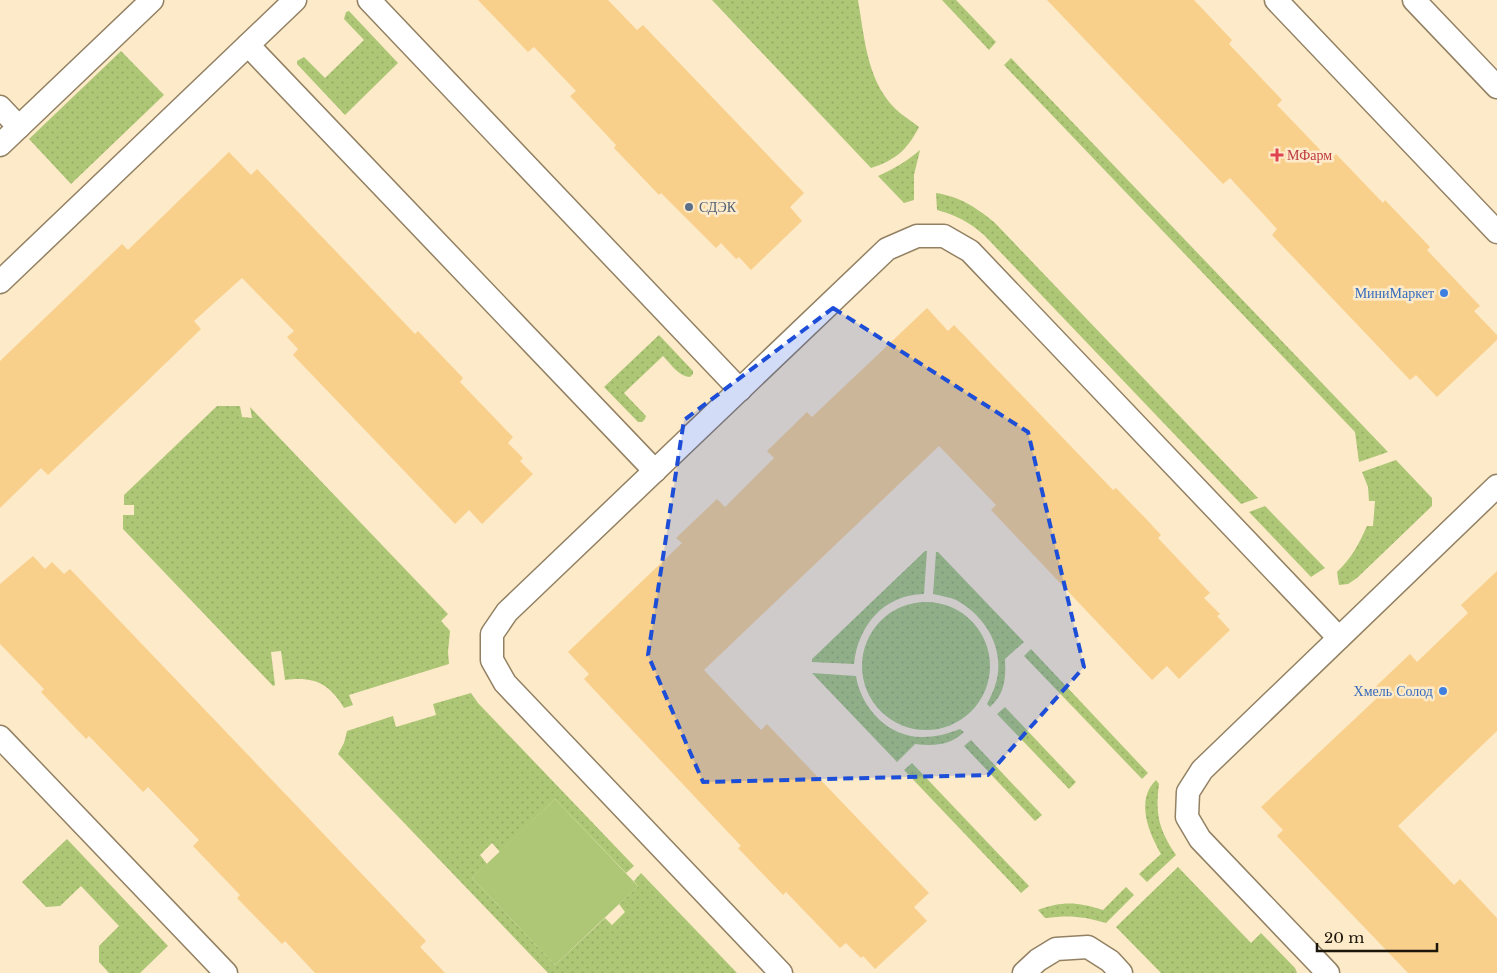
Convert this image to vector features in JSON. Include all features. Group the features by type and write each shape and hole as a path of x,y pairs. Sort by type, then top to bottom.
{"lane":[{"path":"0,145 152,0"},
{"path":"0,282 295,0"},
{"path":"369,0 740,390"},
{"path":"1276,0 1497,232"},
{"path":"1414,0 1497,87"},
{"path":"248,45 655,471"},
{"path":"0,107 19,127"},
{"path":"780,973 505,684 492,660 492,634 507,612 887,249 917,236 944,236 970,251 1339,638"},
{"path":"1328,973 1200,839 1187,817 1188,792 1202,770 1497,486"},
{"path":"0,737 226,973"},
{"path":"1024,973 1038,960 1056,949 1088,947 1110,962 1121,973"}],"highlighted area":[{"path":"833,308 1028,432 1084,667 988,775 703,782 648,655 684,420"}],"green space":[{"path":"712,0 858,0 869,61 880,89 900,113 919,127 910,142 894,158 871,168"},
{"path":"942,0 956,0 996,42 989,50"},
{"path":"349,11 398,63 345,115 297,64 297,61 304,57 325,78 364,40 344,19 346,12"},
{"path":"121,51 164,95 71,184 29,139"},
{"path":"1011,58 1388,452 1359,462 1355,432 1004,65"},
{"path":"920,150 914,175 914,200 904,203 878,176 910,158"},
{"path":"936,193 967,203 994,222 1258,498 1241,504 984,235 962,220 937,210"},
{"path":"659,335 693,371 693,374 690,377 682,374 663,356 624,393 646,416 642,422 638,422 604,387"},
{"path":"217,406 240,406 242,417 252,418 250,407 448,614 441,621 450,631 449,664 349,695 353,705 344,708 333,693 320,683 304,679 285,680 281,651 271,652 275,685 273,686 123,529 123,515 134,515 134,505 124,505 124,495"},
{"path":"1396,460 1432,498 1432,506 1357,578 1348,584 1339,585 1337,572 1354,551 1367,526 1373,526 1375,501 1369,501 1368,487 1362,472"},
{"path":"1265,506 1325,568 1311,577 1249,512"},
{"path":"927,551 924,594 896,600 875,615 861,637 856,650 854,664 812,662 812,659"},
{"path":"936,552 1024,642 1005,659 1004,685 999,697 990,707 987,704 998,673 996,648 985,625 967,607 956,600 933,594"},
{"path":"926,602 950,607 971,621 985,642 990,666 985,690 971,711 950,725 926,730 902,725 881,711 867,690 862,666 867,642 881,621 902,607"},
{"path":"1031,649 1148,773 1142,779 1024,656"},
{"path":"812,673 856,676 859,688 870,709 878,719 898,732 922,737 941,735 960,729 964,732 959,737 941,744 915,744 897,762"},
{"path":"471,693 478,703 634,866 626,873 555,799 500,852 492,843 480,855 487,864 472,878 555,965 605,918 612,925 625,912 619,904 638,886 634,881 641,873 737,973 548,973 338,754 344,743 347,731 393,716 396,727 436,715 433,704"},
{"path":"1005,707 1076,782 1069,789 997,714"},
{"path":"971,740 1042,815 1035,821 964,746"},
{"path":"912,763 1029,886 1021,893 904,770"},
{"path":"1156,780 1159,784 1158,813 1162,829 1176,855 1147,882 1139,874 1161,854 1152,836 1145,807 1146,797"},
{"path":"555,799 638,886 555,965 472,878"},
{"path":"67,839 168,946 140,973 109,973 99,962 99,946 119,926 81,886 60,906 46,907 22,882"},
{"path":"1178,867 1251,943 1261,933 1295,968 1297,973 1161,973 1116,927"},
{"path":"1126,887 1134,895 1106,923 1076,917 1045,918 1038,910 1055,905 1070,904 1085,905 1103,910"}],"building":[{"path":"478,0 608,0 637,30 643,25 804,193 790,207 802,221 751,270 739,257 736,259 721,243 716,248 661,193 659,195 614,148 616,145 570,96 576,91 534,47 528,52"},
{"path":"1047,0 1194,0 1232,40 1229,44 1282,100 1277,105 1330,160 1336,154 1383,203 1385,200 1430,247 1427,250 1480,306 1474,311 1497,335 1497,340 1437,397 1416,375 1410,380 1272,235 1277,229 1230,178 1223,184"},
{"path":"229,152 251,175 257,169 415,334 418,331 463,378 460,382 513,437 508,443 523,458 520,461 533,474 482,524 469,510 455,524 293,355 298,349 287,337 294,331 242,278 194,321 201,329 137,391 48,475 41,468 0,508 0,361 122,244 128,250"},
{"path":"927,308 948,331 954,325 1113,490 1116,488 1149,522 1161,535 1158,538 1210,593 1204,598 1220,614 1217,616 1230,630 1179,679 1167,666 1152,680 991,510 996,505 939,446 704,670 761,730 767,724 929,893 914,907 927,921 875,969 863,956 861,958 846,943 840,948 786,892 783,895 738,848 741,846 584,679 589,674 568,652 682,543 676,538 717,499 725,507 774,458 767,451 807,412 812,417"},
{"path":"33,556 45,569 52,562 64,574 70,569 426,941 420,947 445,973 315,973 285,941 282,944 237,898 240,895 193,846 199,840 148,787 143,792 89,736 86,739 41,692 44,689 0,644 0,584"},
{"path":"1497,571 1497,731 1398,826 1454,885 1460,879 1497,918 1497,973 1408,973 1277,836 1283,830 1261,807 1376,699 1370,692 1410,654 1417,662 1468,613 1461,605"}],"place":[{"name":"МФарм","path":"1277,155"},
{"name":"СДЭК","path":"689,207"},
{"name":"МиниМаркет","path":"1444,293"},
{"name":"Хмель Солод","path":"1443,691"}]}
